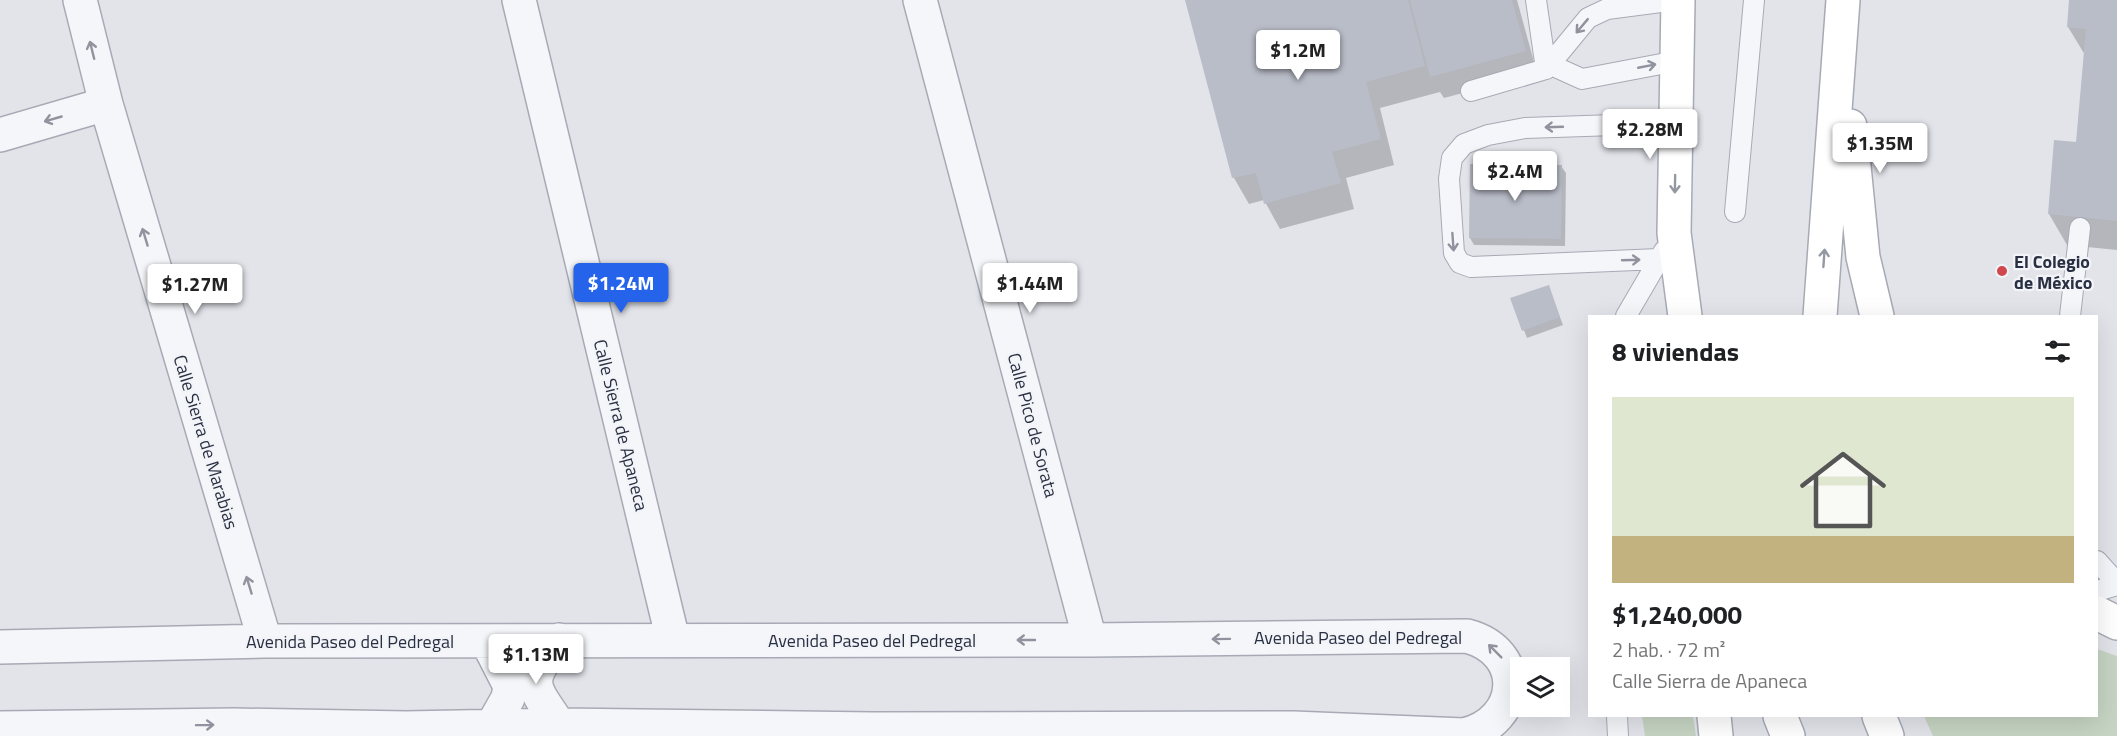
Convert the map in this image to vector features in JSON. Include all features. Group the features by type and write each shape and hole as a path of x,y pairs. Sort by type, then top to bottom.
{"main road":[{"path":"1677,0 1676,123 1667,246 1685,315"},
{"path":"1820,315 1844,1"},
{"path":"1841,39 1863,257 1877,315"},
{"path":"2098,614 2117,623"},
{"path":"1714,717 1716,736"},
{"path":"1780,717 1788,736"},
{"path":"1879,717 1887,736"}],"street":[{"name":"Calle Sierra de Marabias","path":"80,0 106,104 266,641"},
{"name":"Calle Sierra de Apaneca","path":"519,0 673,640"},
{"name":"Calle Pico de Sorata","path":"920,0 1090,640"},
{"path":"0,135 106,104"},
{"name":"Avenida Paseo del Pedregal","path":"0,647 266,641 1090,640 1467,636 1481,639 1492,647 1501,657 1510,683 1508,699 1491,724 1479,732 1464,735 1292,732 872,732 559,725 405,732 234,725 0,728"},
{"path":"559,640 541,663 536,673 535,683 539,695 559,725"},
{"path":"487,641 510,686 508,699 491,728"}],"lane":[{"path":"1536,0 1549,67"},
{"path":"1471,92 1549,67 1588,18 1607,9 1677,0"},
{"path":"1736,212 1754,0"},
{"path":"1549,67 1582,79 1677,61"},
{"path":"1667,246 1471,267 1460,262 1454,253 1449,179 1452,158 1464,144 1488,135 1525,128 1676,123"},
{"path":"2070,315 2080,228"},
{"path":"1627,315 1667,246"},
{"path":"2098,562 2117,584 2098,591"},
{"path":"1617,717 1618,736"}],"green space":[{"path":"2098,649 2117,656 2117,736 1933,736 1924,717 2098,717"},
{"path":"1642,717 1693,717 1696,736 1645,736"}],"building":[{"path":"1185,0 1408,0 1425,66 1366,82 1381,139 1332,152 1341,183 1264,204 1256,173 1232,178"},
{"path":"1410,0 1512,0 1526,51 1430,77"},
{"path":"2069,0 2117,0 2117,221 2048,214 2054,140 2076,142 2086,29 2067,27"},
{"path":"1470,164 1562,165 1561,239 1469,238"},
{"path":"1549,285 1560,317 1522,331 1510,298"}],"place":[{"name":"El Colegio de México","path":"2002,271"}]}
